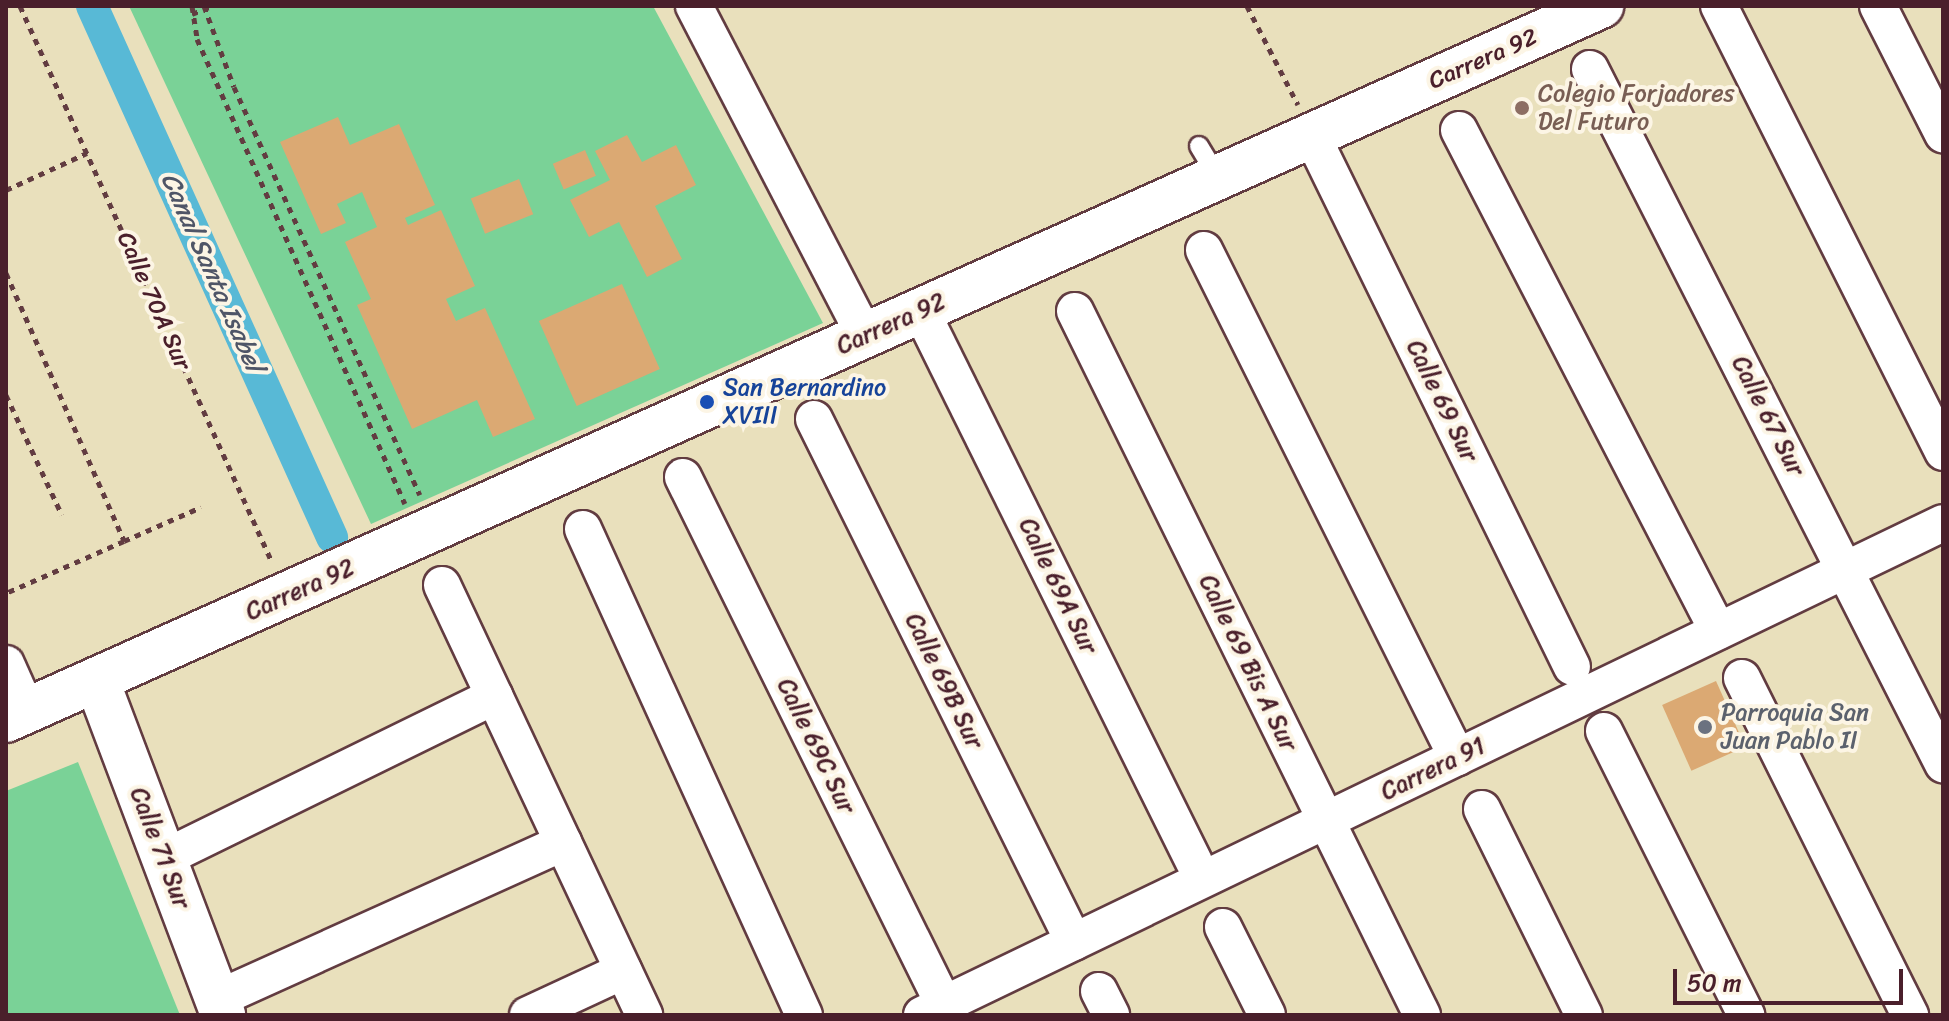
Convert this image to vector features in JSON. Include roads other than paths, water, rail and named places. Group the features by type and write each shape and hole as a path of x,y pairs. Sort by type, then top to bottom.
{"street":[{"path":"694,6 865,336"},
{"name":"Carrera 92","path":"16,715 921,311 1208,162 1308,125 1601,6"},
{"path":"1719,6 1943,452"},
{"path":"1878,6 1943,134"},
{"name":"Calle 67 Sur","path":"1590,69 1943,764"},
{"name":"Calle 69 Sur","path":"1308,125 1572,667"},
{"path":"1459,130 1718,631"},
{"path":"1204,250 1457,757"},
{"name":"Calle 69A Sur","path":"921,311 1194,862"},
{"name":"Calle 69 Bis A Sur","path":"1075,311 1422,1015"},
{"name":"Calle 69B Sur","path":"814,419 1074,942"},
{"name":"Calle 69C Sur","path":"683,477 938,1012"},
{"name":"Carrera 91","path":"938,1012 1074,942 1943,523"},
{"path":"583,529 804,1015"},
{"path":"442,585 644,1015"},
{"path":"6,664 16,715"},
{"path":"1742,678 1910,1015"},
{"name":"Calle 71 Sur","path":"97,681 220,1007"},
{"path":"164,858 494,696"},
{"path":"1604,731 1746,1015"},
{"path":"1482,809 1584,1015"},
{"path":"220,1007 563,843"},
{"path":"1223,927 1267,1015"},
{"path":"528,1015 623,971"}],"waterway":[{"name":"Canal Santa Isabel","path":"92,6 332,537"}],"place":[{"name":"Colegio Forjadores Del Futuro","path":"1522,108"},
{"name":"San Bernardino XVIII","path":"707,402"},
{"name":"Parroquia San Juan Pablo II","path":"1705,727"}]}
